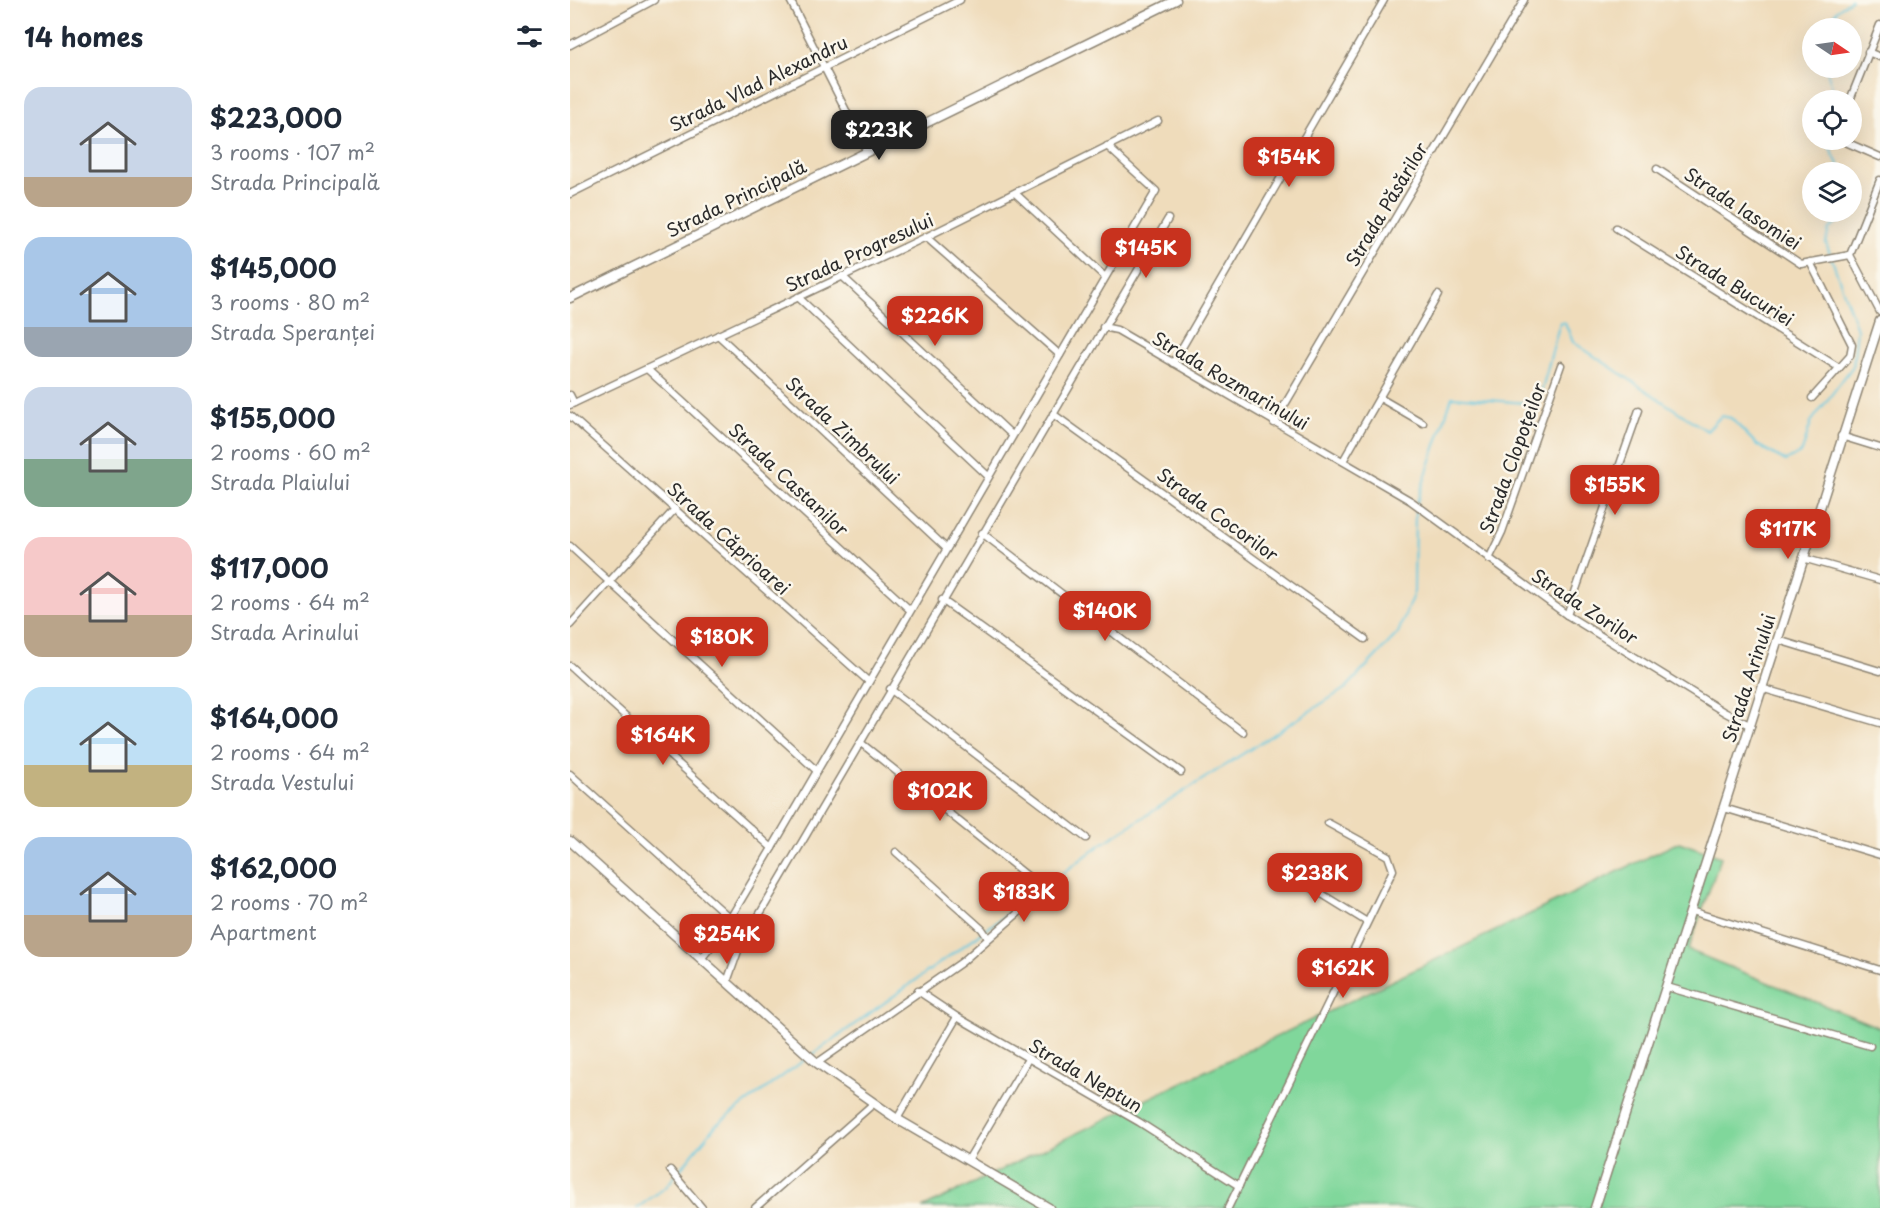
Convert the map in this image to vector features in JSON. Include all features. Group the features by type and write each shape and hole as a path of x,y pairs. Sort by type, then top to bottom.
{"street":[{"path":"570,45 654,0"},
{"path":"790,0 867,152"},
{"name":"Strada Vlad Alexandru","path":"570,194 960,0"},
{"name":"Strada Principală","path":"570,298 1176,0"},
{"path":"1173,363 1384,0"},
{"name":"Strada Păsărilor","path":"1274,423 1524,0"},
{"path":"1854,90 1880,25"},
{"path":"1868,52 1880,57"},
{"name":"Strada Progresului","path":"572,404 926,237 1158,121"},
{"path":"701,959 719,938 1156,191 1107,146"},
{"path":"1862,149 1880,157"},
{"name":"Strada Iasomiei","path":"1657,169 1801,264 1850,255"},
{"path":"1880,180 1850,255 1854,267 1880,312"},
{"path":"1015,193 1105,277"},
{"path":"727,982 738,951 861,743 942,600 1168,219"},
{"name":"Strada Bucuriei","path":"1616,228 1838,367"},
{"path":"926,237 1060,355"},
{"path":"1810,262 1852,345 1850,356 1812,398"},
{"path":"842,276 1012,435"},
{"path":"1343,461 1438,295"},
{"path":"798,297 988,476"},
{"name":"Strada Arinului","path":"1595,1208 1751,726 1841,436 1880,321"},
{"name":"Strada Rozmarinului","path":"1103,327 1117,330 1411,501"},
{"name":"Strada Zimbrului","path":"718,335 946,548"},
{"name":"Strada Clopoțeilor","path":"1489,560 1502,532 1561,365"},
{"name":"Strada Castanilor","path":"647,369 910,610"},
{"path":"570,395 572,404"},
{"path":"1380,398 1423,423"},
{"path":"1567,615 1639,410"},
{"name":"Strada Cocorilor","path":"1053,414 1365,639"},
{"name":"Strada Căprioarei","path":"570,416 868,681"},
{"path":"1841,436 1880,448"},
{"name":"Strada Zorilor","path":"1411,501 1567,615 1751,726"},
{"path":"570,625 611,583 675,509"},
{"path":"982,533 1243,732"},
{"path":"570,546 817,771"},
{"path":"1803,558 1880,580"},
{"path":"942,600 1181,772"},
{"path":"1778,640 1880,670"},
{"path":"570,666 772,848"},
{"path":"1761,688 1880,723"},
{"path":"890,689 1086,838"},
{"path":"818,1064 962,962 1039,888 861,743"},
{"path":"570,774 730,918"},
{"path":"1724,808 1880,855"},
{"path":"1228,1208 1393,870 1390,859 1328,823"},
{"path":"570,842 818,1064 897,1119 1049,1208"},
{"path":"896,852 982,928 988,938"},
{"path":"1275,865 1367,922"},
{"path":"1691,911 1880,970"},
{"path":"1667,987 1870,1046"},
{"name":"Strada Neptun","path":"918,991 957,1017 1139,1122 1239,1186"},
{"path":"897,1119 957,1017"},
{"path":"968,1160 1028,1059"},
{"path":"755,1208 873,1104"},
{"path":"670,1170 702,1208"}],"green space":[{"path":"1679,842 1721,857 1688,950 1880,1028 1880,1208 922,1208"}],"waterway":[{"path":"1833,18 1837,10 1851,0"},
{"path":"1829,78 1831,90"},
{"path":"1831,150 1837,162"},
{"path":"1043,888 1103,843 1346,688 1398,633 1414,592 1415,508 1452,397 1538,404 1560,322 1565,323 1573,342 1707,431 1721,416 1731,418 1757,445 1786,461 1802,452 1811,422 1853,366 1857,329 1826,243 1829,229 1838,222"},
{"path":"812,1055 1038,892"},
{"path":"637,1208 666,1187 716,1125 807,1058"}]}
